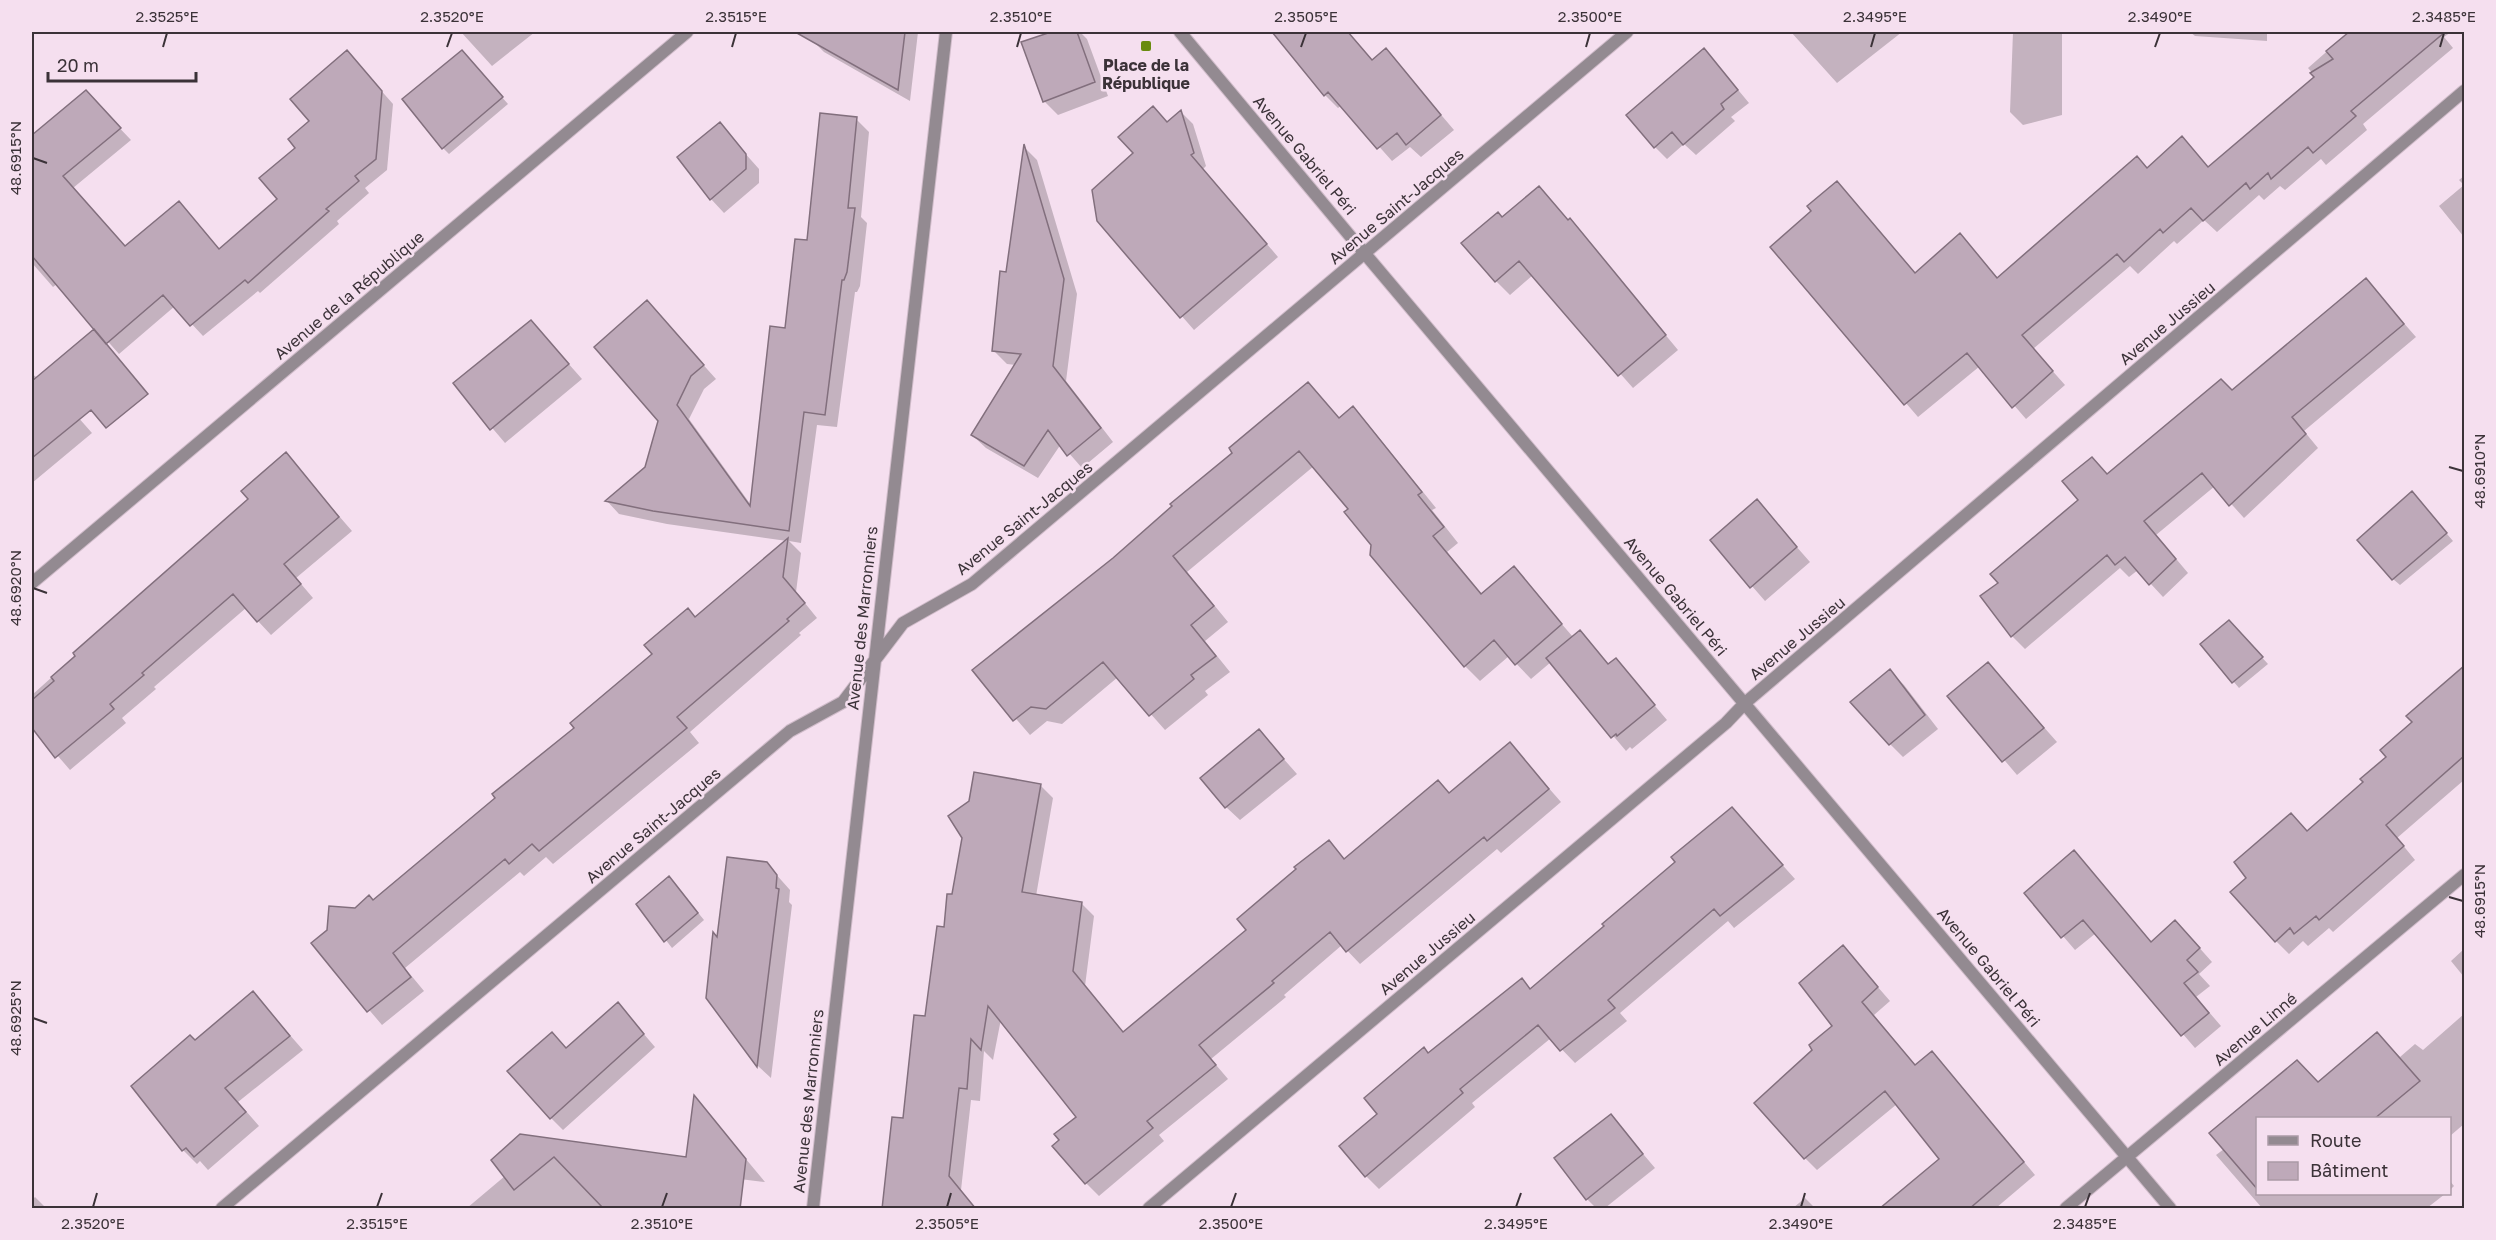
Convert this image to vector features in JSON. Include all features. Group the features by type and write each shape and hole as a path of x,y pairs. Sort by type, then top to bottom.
{"street":[{"name":"Avenue de la République","path":"32,583 687,32"},
{"name":"Avenue des Marronniers","path":"813,1209 946,32"},
{"name":"Avenue Gabriel Péri","path":"1180,32 2170,1209"},
{"name":"Avenue Saint-Jacques","path":"222,1209 790,731 843,702 903,623 972,584 1627,32"},
{"name":"Avenue Jussieu","path":"1149,1209 1716,731 2464,91"},
{"name":"Avenue Linné","path":"2066,1209 2464,875"}],"building":[{"path":"795,32 905,32 898,90"},
{"path":"1051,32 1077,32 1095,82 1043,102 1021,42"},
{"path":"1272,32 1348,32 1372,60 1386,48 1441,115 1406,145 1397,133 1377,149 1328,92 1324,96"},
{"path":"2349,32 2445,32 2351,111 2356,116 2313,153 2308,147 2271,179 2268,173 2250,189 2246,183 2203,221 2191,208 2163,233 2160,229 2124,262 2117,254 2022,335 2053,371 2012,408 1967,353 1904,405 1770,247 1811,211 1807,206 1837,181 1915,273 1960,233 1997,278 2137,156 2147,168 2182,136 2208,167 2314,77 2310,73 2333,59 2326,51"},
{"path":"1704,48 1738,90 1721,104 1724,109 1683,145 1672,132 1654,148 1626,115"},
{"path":"347,50 382,91 376,159 355,176 359,181 248,283 245,280 190,326 163,295 106,344 32,256 32,135 86,90 121,128 63,176 125,246 179,201 219,249 277,199 259,178 295,148 288,139 309,121 290,99"},
{"path":"462,50 503,97 442,149 402,99"},
{"path":"1153,106 1167,122 1181,110 1194,153 1191,155 1267,244 1180,318 1097,221 1092,190 1133,153 1118,137"},
{"path":"820,113 857,117 848,208 855,208 847,272 842,280 825,415 804,412 789,531 653,511 605,501 645,467 658,421 594,347 647,300 704,365 691,376 677,405 750,506 770,326 785,328 795,239 807,240"},
{"path":"720,122 746,154 746,169 710,200 677,157"},
{"path":"1024,144 1064,279 1053,366 1101,428 1067,456 1048,430 1024,466 971,435 1021,354 992,351 1000,271 1006,272"},
{"path":"1539,186 1568,220 1570,218 1666,335 1618,376 1519,261 1495,282 1461,243 1498,212 1502,217"},
{"path":"2366,278 2404,324 2292,417 2306,434 2229,506 2202,473 2144,521 2176,559 2149,585 2125,557 2115,565 2107,555 2011,637 1980,596 1998,583 1990,574 2078,500 2062,481 2092,457 2107,474 2221,379 2232,390"},
{"path":"531,320 569,364 490,430 453,383"},
{"path":"94,329 148,394 106,428 91,410 32,458 32,381"},
{"path":"1308,382 1339,418 1353,406 1422,492 1418,495 1444,527 1433,536 1481,594 1514,566 1562,624 1515,665 1494,640 1464,667 1370,555 1371,545 1344,512 1348,509 1299,451 1173,556 1214,606 1191,625 1216,656 1191,675 1194,679 1149,716 1103,662 1046,709 1031,707 1013,721 972,670 1113,558 1172,506 1170,504 1232,453 1229,448"},
{"path":"286,452 339,517 284,564 301,584 257,622 233,594 142,673 144,675 110,704 114,709 55,758 32,728 32,700 54,681 51,677 75,656 73,653 248,499 241,491"},
{"path":"2412,491 2447,533 2392,580 2357,540"},
{"path":"1757,499 1797,547 1750,588 1710,540"},
{"path":"788,538 783,577 805,603 787,619 789,621 677,717 687,728 539,851 532,844 509,864 505,859 393,953 411,977 367,1012 311,943 327,930 329,906 355,908 369,895 373,900 495,798 492,794 574,728 570,723 652,654 644,645 688,608 695,617"},
{"path":"2229,620 2263,657 2232,683 2200,644"},
{"path":"1580,630 1608,664 1616,658 1655,705 1617,736 1616,734 1611,738 1546,658"},
{"path":"1988,662 2044,728 2002,762 1947,696"},
{"path":"2464,666 2464,756 2386,825 2404,846 2319,920 2316,916 2294,934 2290,928 2275,942 2230,892 2246,878 2234,862 2291,813 2307,831 2363,782 2360,779 2386,757 2380,750 2412,722 2406,716"},
{"path":"1890,669 1925,715 1889,745 1850,702"},
{"path":"1259,729 1284,759 1225,808 1200,778"},
{"path":"1510,742 1549,789 1487,841 1484,837 1346,952 1330,932 1272,981 1274,983 1199,1045 1216,1065 1147,1121 1153,1128 1085,1184 1052,1146 1059,1140 1054,1134 1076,1117 988,1006 981,1050 971,1039 967,1089 959,1088 949,1176 976,1209 882,1209 892,1117 903,1118 914,1015 925,1016 937,926 944,927 947,894 952,894 962,838 948,816 969,801 974,772 1041,784 1022,892 1082,902 1073,971 1123,1032 1246,930 1237,919 1296,869 1294,867 1329,840 1344,859 1438,780 1449,793"},
{"path":"1732,807 1783,865 1720,916 1714,909 1608,1000 1615,1008 1560,1051 1538,1025 1460,1089 1463,1093 1365,1177 1339,1146 1377,1114 1364,1098 1424,1047 1428,1053 1522,978 1530,989 1675,862 1671,857"},
{"path":"2074,850 2151,942 2175,920 2200,948 2187,960 2198,972 2184,983 2209,1013 2181,1036 2083,920 2061,938 2024,893"},
{"path":"727,857 767,862 777,875 776,888 779,889 757,1067 706,998 713,932 717,937"},
{"path":"669,876 698,913 664,942 636,904"},
{"path":"1843,945 1878,987 1862,1002 1915,1065 1932,1051 2024,1162 1969,1209 1879,1209 1939,1159 1885,1091 1804,1159 1754,1103 1812,1050 1809,1045 1832,1026 1799,983"},
{"path":"253,991 290,1036 225,1088 246,1112 194,1157 186,1148 182,1151 131,1086 190,1035 195,1040"},
{"path":"618,1002 644,1034 550,1119 507,1071 552,1032 566,1048"},
{"path":"2377,1032 2420,1081 2376,1117 2256,1117 2256,1188 2209,1133 2297,1060 2318,1082"},
{"path":"694,1095 746,1159 740,1209 604,1209 554,1157 514,1190 491,1160 520,1134 686,1157"},
{"path":"1611,1114 1643,1154 1586,1200 1554,1158"}],"place":[{"name":"Place de la République","path":"1146,46"}]}
